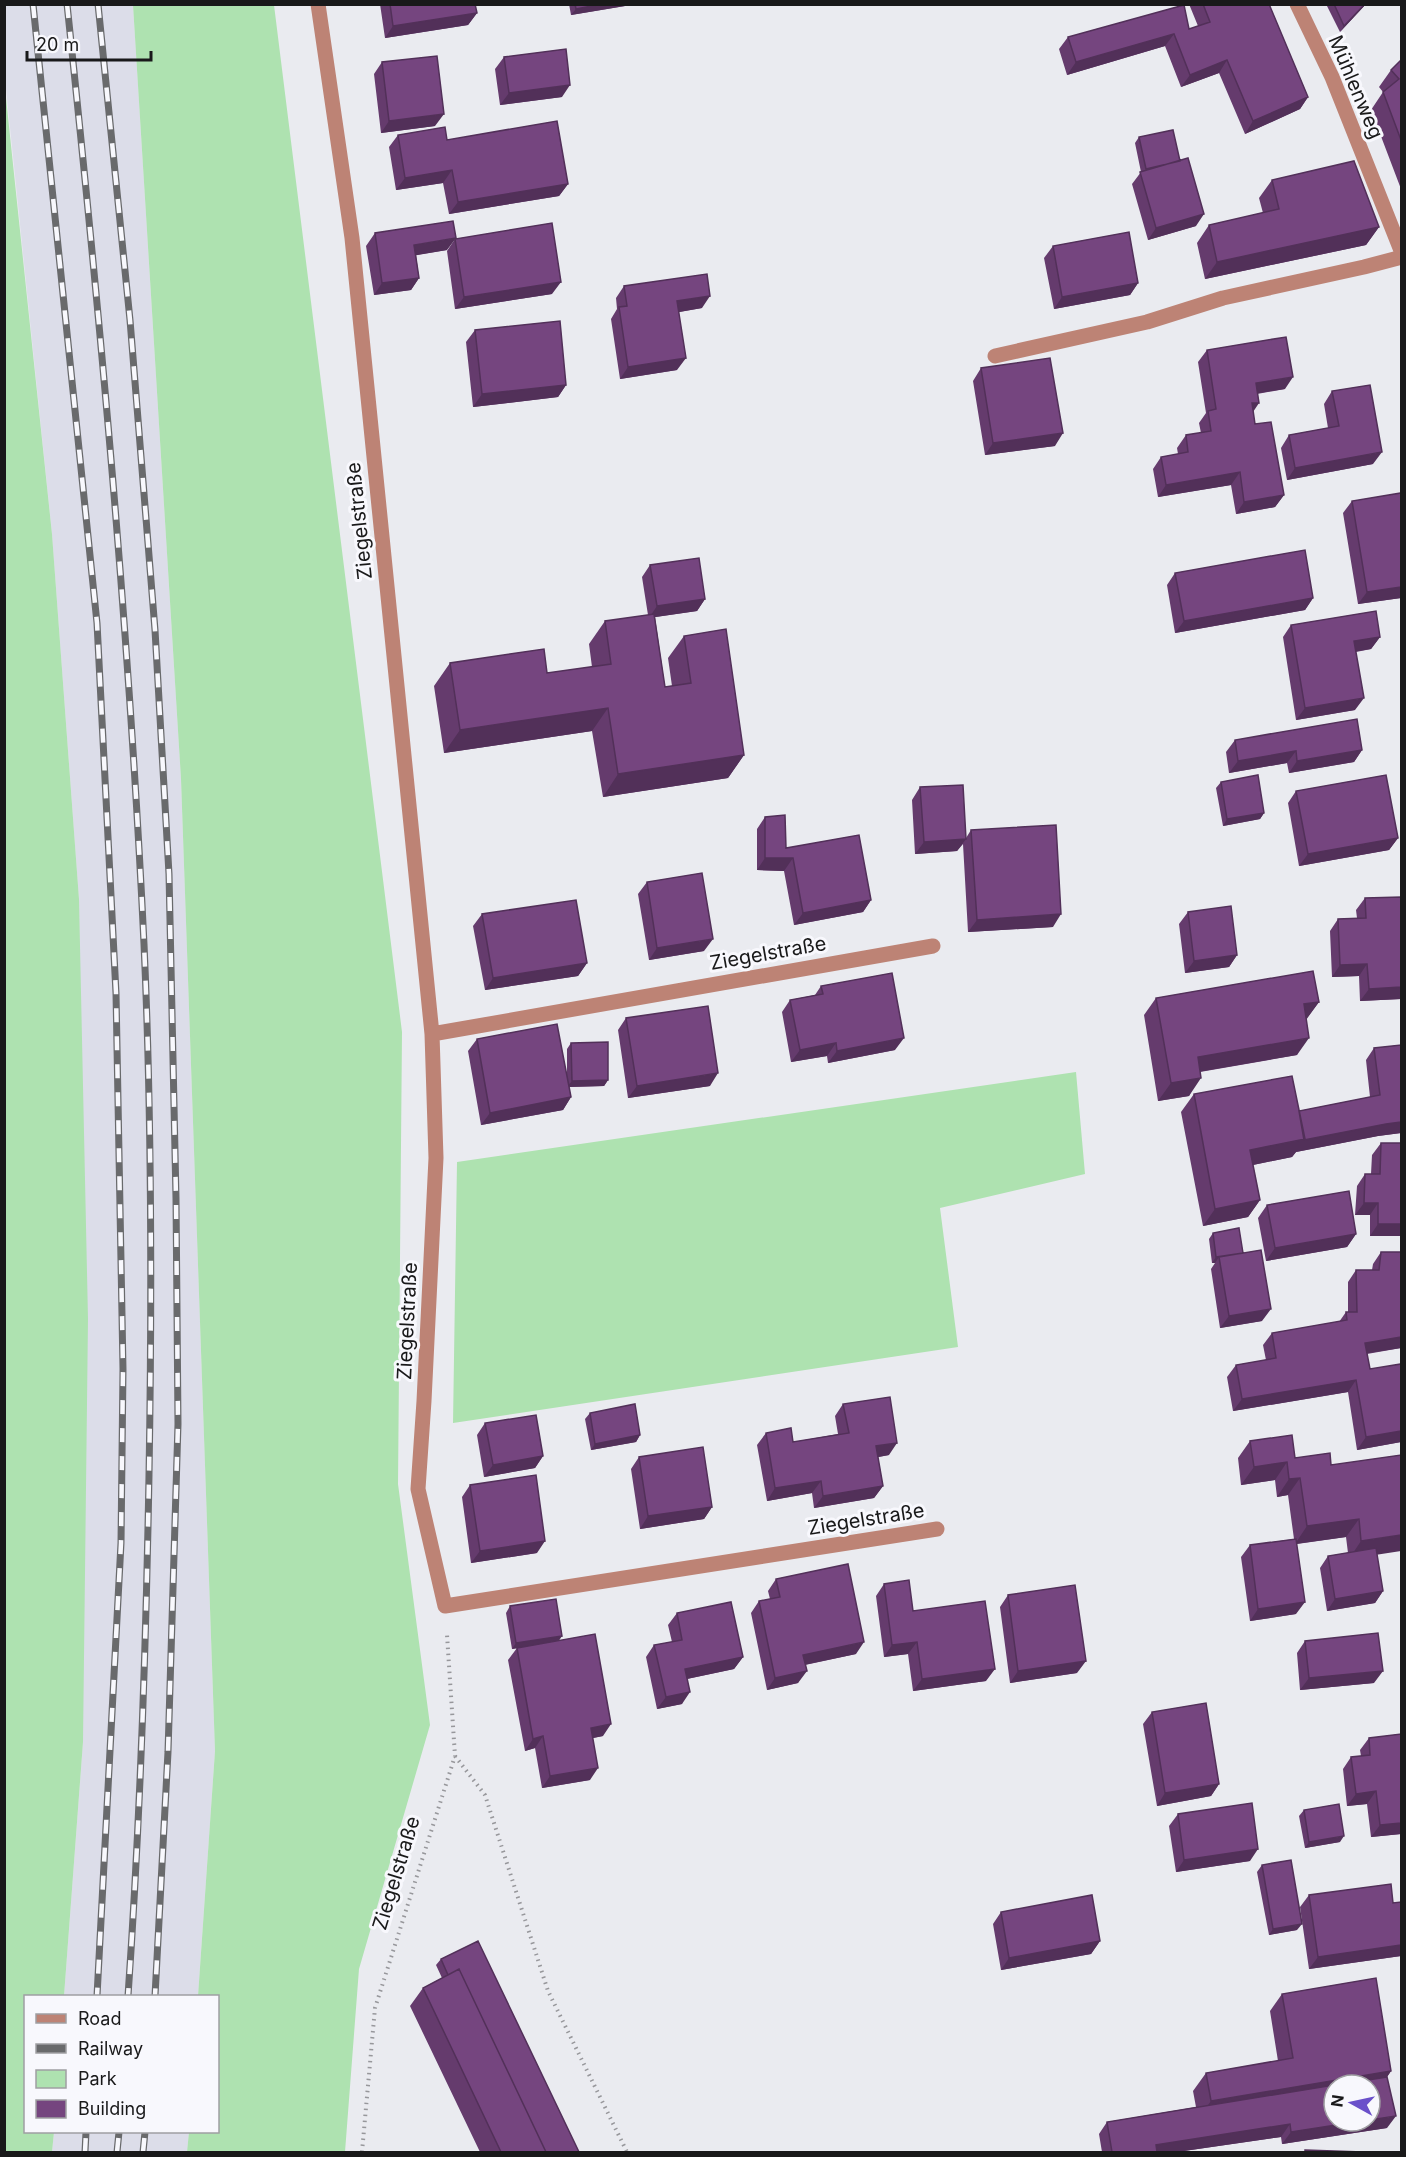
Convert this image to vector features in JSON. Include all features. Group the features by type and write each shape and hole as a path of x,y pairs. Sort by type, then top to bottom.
{"street":[{"name":"Ziegelstraße","path":"318,4 352,238 432,1034 436,1158 418,1489 445,1606 938,1529"},
{"name":"Mühlenweg","path":"1297,4 1332,77 1401,255"},
{"path":"995,356 1147,322 1222,298 1364,267 1401,255"},
{"name":"Ziegelstraße","path":"432,1034 933,946"}],"path":[{"name":"Ziegelstraße","path":"362,2152 375,2008 455,1756 445,1606"},
{"path":"455,1756 485,1794 548,1991 627,2152"}],"shaded area":[{"path":"4,5 133,5 181,779 215,1751 198,1995 64,1995 83,1742 79,899 52,534 5,79"},
{"path":"54,2133 189,2133 187,2152 52,2152"}],"green space":[{"path":"133,5 274,5 402,1032 398,1484 430,1725 359,1969 345,2152 187,2152 189,2133 219,2133 219,1995 198,1995 215,1751 181,779"},
{"path":"4,79 52,534 79,899 88,1319 83,1742 64,1995 24,1995 24,2133 54,2133 52,2152 4,2152"},
{"path":"1076,1072 1085,1174 940,1208 958,1347 453,1423 457,1162"}],"building":[{"path":"390,4 475,4 477,13 393,26"},
{"path":"575,4 602,4 576,9"},
{"path":"1203,4 1269,4 1308,97 1253,121 1227,60 1190,75 1174,34 1076,62 1068,37 1184,5 1189,29 1210,22"},
{"path":"1334,4 1365,4 1344,26"},
{"path":"566,49 570,85 509,93 504,57"},
{"path":"437,56 444,114 389,121 382,62"},
{"path":"1401,60 1401,140 1383,92 1399,79 1391,70"},
{"path":"557,121 568,184 458,202 452,170 405,178 398,135 445,127 447,140"},
{"path":"1173,130 1180,161 1146,169 1139,137"},
{"path":"1188,158 1204,214 1156,228 1140,172"},
{"path":"1354,161 1379,227 1217,262 1209,225 1279,209 1272,180"},
{"path":"453,221 456,238 414,245 419,278 382,283 375,233"},
{"path":"552,223 561,282 464,297 455,239"},
{"path":"1129,232 1138,283 1062,297 1053,246"},
{"path":"707,274 710,296 677,301 686,358 628,367 619,307 627,306 624,286"},
{"path":"560,321 566,385 482,394 475,330"},
{"path":"1286,337 1293,377 1256,383 1259,403 1252,403 1255,424 1271,422 1284,495 1244,502 1240,472 1166,485 1161,457 1188,452 1186,435 1211,431 1208,411 1216,409 1207,350"},
{"path":"1050,358 1063,433 993,443 981,368"},
{"path":"1370,385 1382,452 1295,468 1289,435 1339,426 1332,391"},
{"path":"1401,493 1401,587 1367,592 1352,501"},
{"path":"1305,550 1313,598 1184,621 1175,573"},
{"path":"699,558 705,599 657,606 650,565"},
{"path":"1376,611 1380,637 1354,641 1364,698 1305,708 1291,625"},
{"path":"654,614 665,687 691,683 684,636 726,629 744,755 618,774 608,708 460,730 450,663 544,649 547,673 611,664 605,621"},
{"path":"1357,719 1362,750 1297,761 1296,751 1238,761 1235,740"},
{"path":"1258,775 1264,813 1227,819 1221,782"},
{"path":"1386,775 1398,838 1308,854 1296,791"},
{"path":"963,785 966,839 924,842 920,787"},
{"path":"785,815 786,848 859,835 871,900 803,913 793,858 765,858 765,817"},
{"path":"1056,825 1061,914 977,920 971,830"},
{"path":"702,873 713,939 657,948 647,882"},
{"path":"1401,897 1401,987 1369,989 1367,964 1340,965 1338,919 1366,918 1365,898"},
{"path":"576,900 587,963 493,978 482,914"},
{"path":"1231,906 1237,955 1194,961 1188,912"},
{"path":"1313,971 1319,1002 1304,1004 1309,1038 1198,1057 1201,1078 1171,1083 1156,998"},
{"path":"892,973 904,1038 837,1051 836,1043 800,1050 790,1000 823,994 821,986"},
{"path":"708,1006 718,1073 637,1086 626,1018"},
{"path":"557,1024 571,1097 490,1113 477,1039"},
{"path":"608,1042 608,1080 572,1081 571,1043"},
{"path":"1401,1045 1401,1122 1304,1140 1299,1111 1380,1095 1374,1048"},
{"path":"1292,1076 1305,1139 1250,1150 1260,1200 1215,1209 1194,1094"},
{"path":"1381,1143 1401,1143 1401,1224 1378,1224 1378,1203 1364,1203 1365,1174 1380,1174"},
{"path":"1349,1191 1356,1234 1275,1248 1267,1205"},
{"path":"1239,1228 1243,1253 1216,1257 1213,1233"},
{"path":"1261,1250 1271,1309 1229,1316 1219,1257"},
{"path":"1381,1252 1401,1252 1401,1337 1365,1343 1370,1369 1401,1364 1401,1431 1366,1437 1356,1380 1242,1399 1236,1365 1276,1358 1272,1333 1347,1320 1346,1312 1357,1312 1356,1270 1379,1270"},
{"path":"890,1397 897,1443 876,1446 883,1486 823,1496 821,1481 775,1488 766,1433 791,1428 793,1442 849,1433 843,1404"},
{"path":"635,1404 640,1435 595,1444 590,1413"},
{"path":"536,1415 543,1456 493,1465 485,1423"},
{"path":"1292,1435 1295,1458 1330,1453 1331,1465 1401,1455 1401,1535 1361,1541 1359,1519 1307,1526 1300,1478 1289,1479 1287,1462 1254,1467 1250,1441"},
{"path":"703,1447 712,1507 648,1516 639,1457"},
{"path":"536,1475 545,1541 480,1551 470,1485"},
{"path":"1296,1539 1305,1602 1258,1609 1250,1545"},
{"path":"1376,1548 1383,1591 1335,1599 1328,1556"},
{"path":"848,1564 864,1642 803,1655 807,1671 775,1678 759,1601 780,1597 776,1579"},
{"path":"909,1580 913,1611 985,1601 995,1669 922,1679 917,1642 892,1645 884,1584"},
{"path":"1075,1585 1086,1661 1018,1671 1008,1595"},
{"path":"556,1599 562,1636 516,1643 510,1606"},
{"path":"731,1602 743,1657 685,1669 690,1692 666,1697 654,1645 682,1640 677,1613"},
{"path":"1378,1633 1383,1671 1309,1678 1305,1641"},
{"path":"595,1634 611,1724 591,1728 598,1768 550,1776 543,1736 533,1739 517,1648"},
{"path":"1206,1703 1219,1784 1165,1793 1152,1712"},
{"path":"1401,1734 1401,1823 1380,1825 1376,1791 1356,1794 1351,1757 1370,1755 1369,1738"},
{"path":"1252,1803 1258,1849 1184,1860 1178,1814"},
{"path":"1339,1804 1344,1836 1309,1842 1304,1810"},
{"path":"1291,1860 1302,1924 1273,1929 1262,1865"},
{"path":"1391,1884 1393,1903 1401,1902 1401,1945 1318,1957 1309,1895"},
{"path":"1092,1895 1100,1941 1009,1958 1001,1912"},
{"path":"478,1941 579,2152 546,2152 459,1969 448,1975 441,1959"},
{"path":"459,1969 546,2152 501,2152 423,1988"},
{"path":"1376,1978 1391,2071 1322,2073 1322,2082 1211,2101 1206,2073 1293,2058 1282,1994"},
{"path":"1387,2077 1396,2116 1382,2118 1382,2078"},
{"path":"1322,2087 1322,2127 1291,2132 1290,2124 1156,2145 1157,2152 1112,2152 1107,2122"},
{"path":"1305,2150 1363,2152 1305,2152"}],"railway":[{"path":"33,4 97,623 116,993 123,1369 121,1543 97,1995"},
{"path":"67,4 102,356 122,591 138,826 147,1010 151,1210 149,1475 142,1736 128,1995"},
{"path":"98,4 130,320 155,630 169,874 178,1424 168,1752 155,1995"},
{"path":"85,2152 86,2133"},
{"path":"117,2152 119,2133"},
{"path":"143,2152 145,2133"}]}
